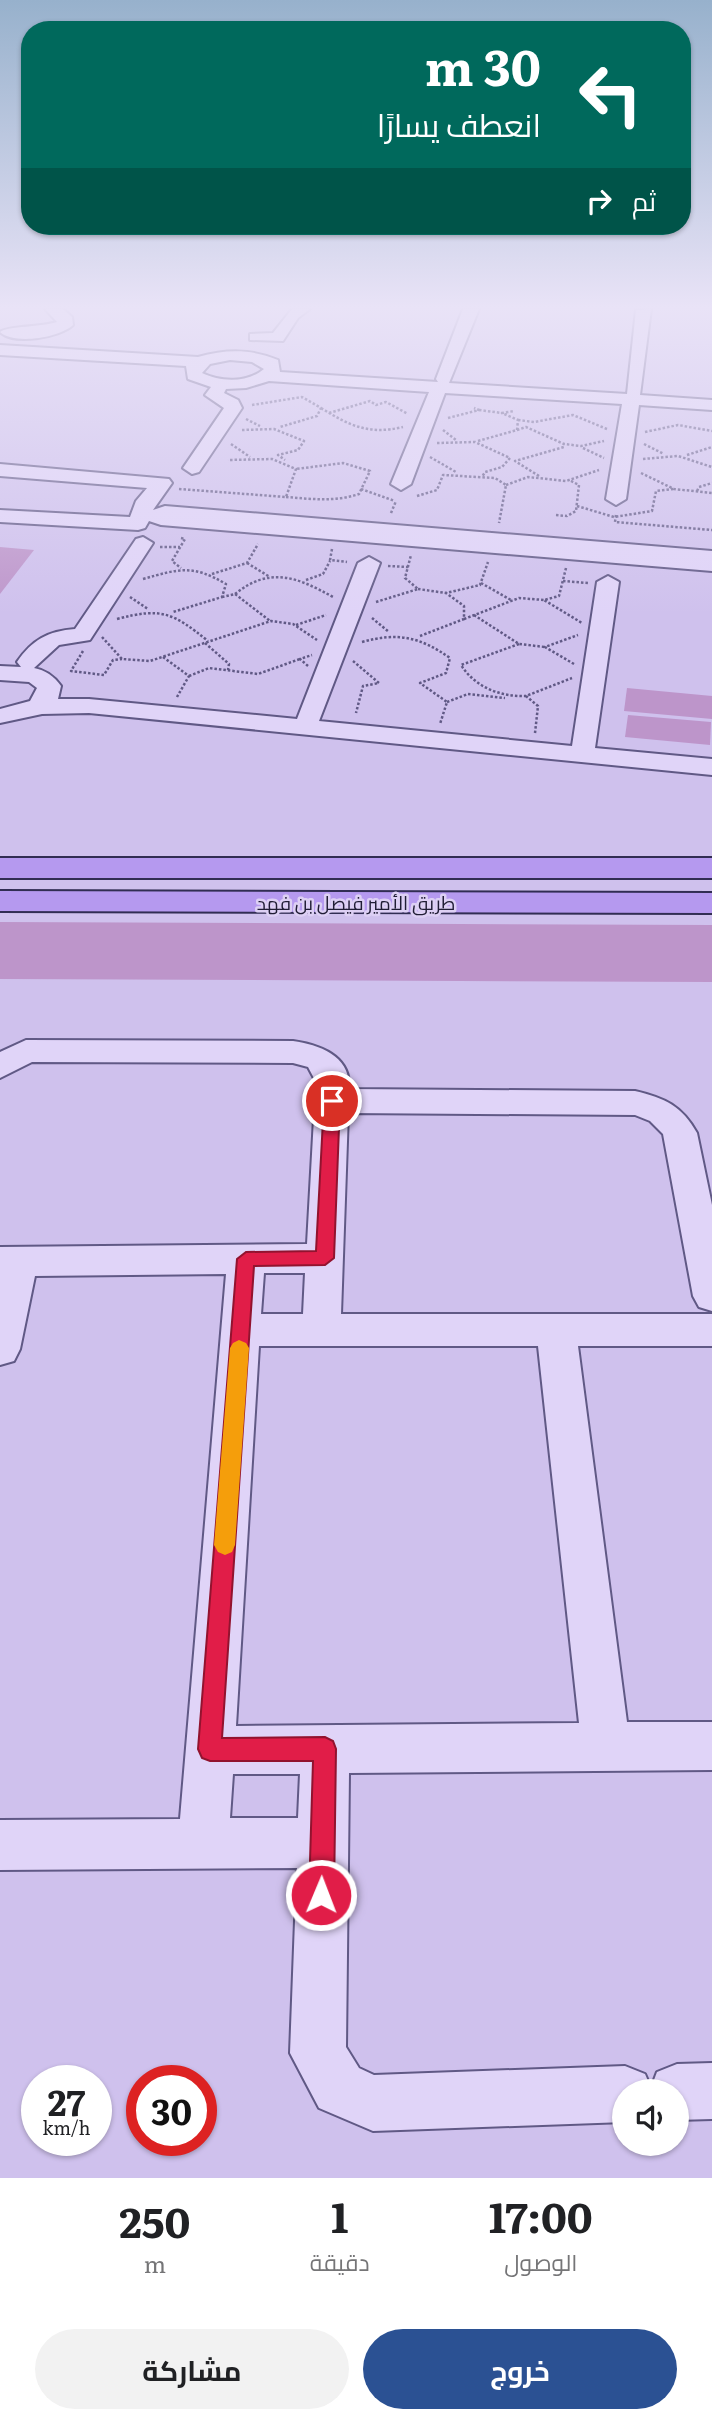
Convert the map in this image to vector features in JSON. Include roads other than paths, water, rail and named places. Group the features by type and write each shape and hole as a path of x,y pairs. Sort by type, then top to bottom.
{"main road":[{"name":"طريق الأمير فيصل بن فهد","path":"0,868 712,868"},
{"name":"طريق الأمير فيصل بن فهد","path":"0,901 712,903"}],"street":[{"path":"188,474 231,411"},
{"path":"403,496 432,411"},
{"path":"616,510 615,467 629,411"},
{"path":"0,470 163,483 146,501 138,524 0,516"},
{"path":"154,524 265,537 712,565"},
{"path":"154,524 712,557"},
{"path":"44,700 44,680 17,670 53,637 82,635 154,524"},
{"path":"309,718 358,563"},
{"path":"584,745 608,582"},
{"path":"44,700 712,767"},
{"path":"0,716 44,700 309,718 712,758"},
{"path":"0,1067 26,1051 293,1052 314,1056 328,1065 334,1082 321,1329"},
{"path":"332,1101 635,1104 656,1108 670,1116 680,1133 712,1296"},
{"path":"0,1349 10,1262 325,1258"},
{"path":"203,1844 246,1259"},
{"path":"241,1330 712,1331"},
{"path":"556,1330 606,1747"},
{"path":"210,1749 712,1746"},
{"path":"325,1749 318,2053 339,2088 373,2103 612,2094"},
{"path":"0,1845 323,1843"},
{"path":"689,2092 712,2091"}]}
